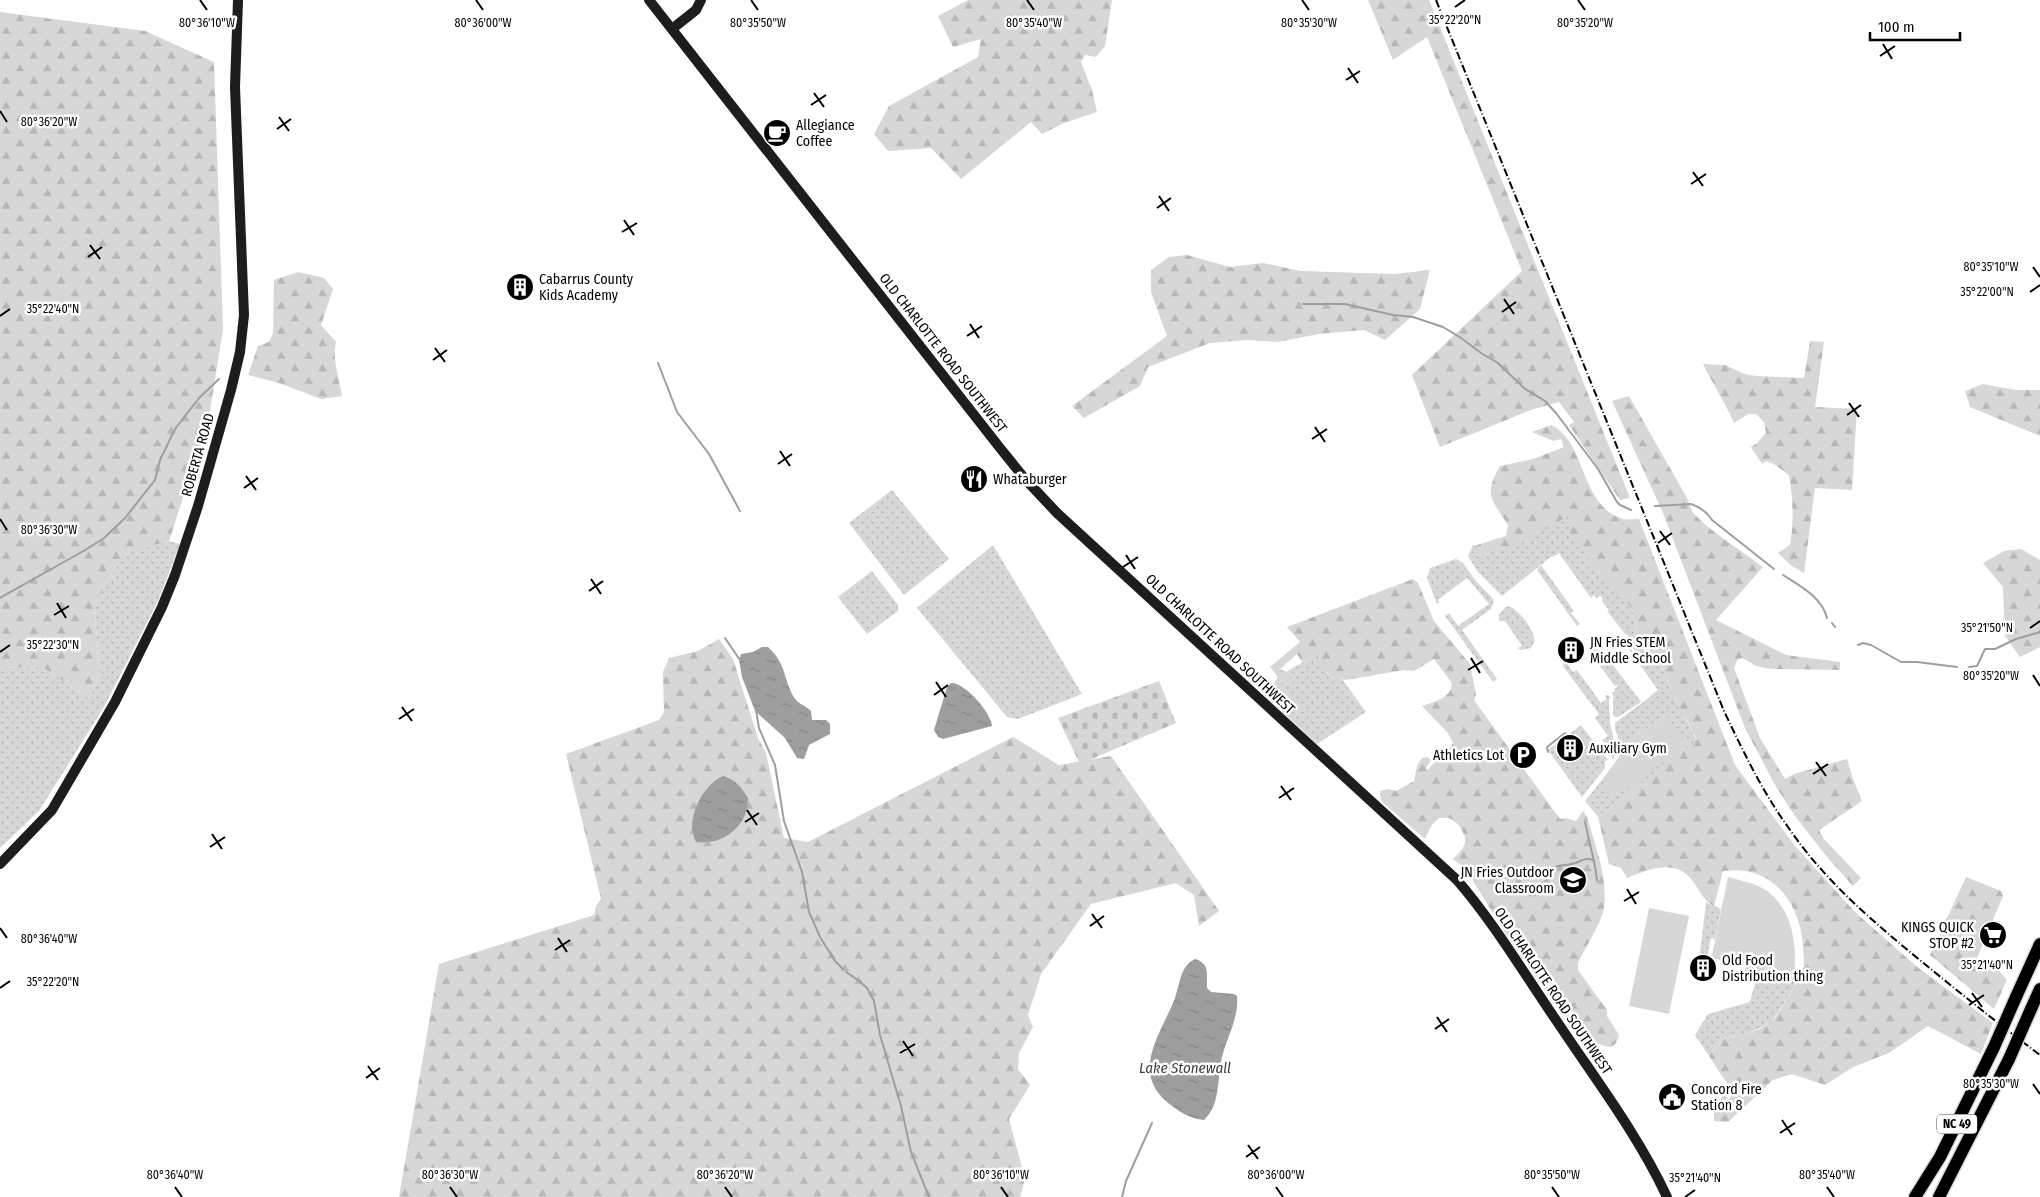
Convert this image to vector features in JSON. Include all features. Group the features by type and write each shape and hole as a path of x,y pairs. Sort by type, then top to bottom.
{"highway":[{"name":"NC 49","path":"1915,1197 1940,1157 1994,1047 2040,944"},
{"name":"NC 49","path":"1939,1197 2009,1059 2040,990"}],"main road":[{"name":"ROBERTA ROAD","path":"0,864 52,810 94,739 159,615 192,524 231,390 240,352 244,315 235,87 238,0"},
{"name":"OLD CHARLOTTE ROAD SOUTHWEST","path":"649,0 1038,494 1457,880 1485,916 1623,1120 1648,1159 1666,1197"},
{"path":"672,29 696,10 701,0"}],"green space":[{"path":"968,0 1112,0 1105,46 1096,57 1085,55 1081,62 1092,90 1097,112 1064,123 1042,134 1031,122 961,179 931,148 888,151 874,134 889,106 978,57 981,39 953,47 938,16"},
{"path":"1368,0 1429,0 1630,498 1620,500 1569,425 1574,422 1559,402 1531,410 1440,447 1412,375 1522,271 1427,37 1393,60"},
{"path":"0,12 145,31 214,62 223,329 209,417 169,541 124,553 94,605 100,674 89,698 42,667 0,668"},
{"path":"1187,255 1230,267 1263,263 1301,271 1395,274 1430,270 1420,309 1385,340 1364,330 1319,334 1278,342 1247,340 1210,343 1148,367 1140,386 1084,418 1072,406 1167,336 1151,292 1151,270 1169,257"},
{"path":"298,272 324,278 333,289 321,325 336,342 335,363 342,396 321,399 282,384 248,375 258,346 269,342 273,333 274,280"},
{"path":"1810,341 1824,342 1815,407 1857,409 1852,490 1815,488 1804,573 1792,566 1778,553 1790,545 1791,493 1789,475 1774,464 1766,461 1762,464 1751,447 1766,433 1764,422 1756,414 1748,414 1734,423 1703,364 1725,365 1744,374 1756,376 1804,378"},
{"path":"1983,384 2016,390 2040,390 2040,436 1970,407 1965,391"},
{"path":"1629,396 1687,498 1693,513 1709,528 1763,567 1716,620 1786,655 1840,662 1840,670 1772,669 1756,666 1743,658 1738,659 1734,668 1760,738 1785,779 1794,774 1847,759 1862,801 1819,830 1824,839 1861,878 1853,886 1827,857 1795,816 1775,785 1745,728 1663,513 1612,401"},
{"path":"1551,425 1562,433 1571,444 1591,488 1609,512 1623,519 1639,519 1735,765 1795,846 1855,912 1916,966 1993,1023 1981,1054 1928,1026 1889,1053 1853,1067 1825,1085 1792,1074 1773,1080 1728,1122 1714,1121 1714,1106 1725,1094 1728,1099 1734,1094 1709,1056 1723,1038 1753,1032 1770,1023 1776,1016 1795,986 1803,969 1804,958 1801,930 1796,914 1780,889 1769,880 1755,873 1740,870 1723,871 1714,906 1704,898 1692,880 1678,869 1661,867 1627,878 1621,868 1609,864 1598,817 1697,740 1661,666 1636,631 1632,608 1595,568 1569,532 1572,517 1566,517 1518,545 1477,556 1477,545 1506,536 1508,525 1494,503 1491,491 1500,466 1533,459 1564,447 1561,439 1553,441 1532,432"},
{"path":"892,490 949,559 904,595 849,523"},
{"path":"1566,517 1572,517 1632,608 1636,631 1661,666 1697,741 1598,817 1585,801 1602,780 1614,797 1666,715 1621,746 1615,729 1615,723 1658,690 1625,644 1628,642 1624,635 1628,641 1635,655 1640,660 1631,644 1631,637 1625,634 1607,611 1609,610 1602,601 1602,596 1596,598 1594,595 1591,598 1559,553 1552,556 1502,596 1478,572 1468,556 1473,545 1477,545 1477,556"},
{"path":"169,541 180,544 158,601 104,707 39,811 0,848 0,668 42,667 89,698 100,674 94,605 124,552"},
{"path":"993,545 1082,694 1018,719 1007,717 917,608"},
{"path":"2021,549 2040,560 2040,647 2020,657 2005,636 2003,587 1983,563 2004,551"},
{"path":"1456,559 1463,563 1476,581 1494,600 1491,609 1462,630 1497,679 1493,682 1445,616 1449,613 1458,626 1489,604 1467,578 1438,600 1440,602 1437,604 1427,578 1430,568"},
{"path":"1541,565 1574,611 1571,613 1580,624 1577,626 1537,570"},
{"path":"872,571 898,605 898,611 867,634 838,597"},
{"path":"1413,579 1418,583 1434,621 1470,664 1476,694 1474,700 1560,819 1566,818 1576,821 1583,811 1587,817 1600,861 1605,896 1603,913 1578,963 1578,970 1607,1010 1607,1016 1619,1035 1615,1045 1609,1047 1593,1042 1584,1044 1510,941 1465,868 1453,859 1462,849 1465,842 1463,832 1456,823 1450,818 1439,818 1431,826 1425,839 1381,801 1380,791 1388,789 1396,791 1414,781 1417,766 1422,758 1427,757 1431,760 1426,768 1427,770 1436,761 1442,760 1453,743 1448,733 1422,706 1442,699 1451,688 1452,683 1434,659 1414,671 1404,670 1346,680 1330,677 1317,655 1302,662 1297,654 1280,669 1295,676 1292,685 1283,683 1270,667 1300,642 1287,627"},
{"path":"1509,606 1530,627 1534,637 1531,648 1521,650 1518,648 1522,646 1505,621 1499,621 1499,614"},
{"path":"719,639 733,659 758,738 766,753 784,838 808,842 1013,737 1059,765 1111,756 1219,911 1199,926 1194,895 1176,883 1091,904 1041,974 1028,1015 1033,1027 1019,1053 1018,1069 1030,1085 1009,1119 1025,1179 1020,1197 399,1197 439,964 594,915 596,906 601,899 566,754 659,720 664,712 663,672 669,658 698,651"},
{"path":"1595,646 1604,659 1607,657 1641,702 1618,717 1613,715 1614,697 1612,693 1618,687 1617,685 1615,686 1593,657 1596,655 1591,648"},
{"path":"1317,654 1330,677 1342,679 1366,712 1317,744 1265,696 1278,677 1283,683 1295,676 1286,672"},
{"path":"1567,663 1573,672 1577,670 1601,703 1607,699 1605,696 1611,697 1609,699 1610,723 1616,749 1613,760 1602,740 1608,736 1595,718 1599,714 1562,665"},
{"path":"1159,681 1176,723 1080,764 1058,718"},
{"path":"1666,715 1687,745 1614,798 1602,780 1619,757 1621,746"},
{"path":"1581,725 1608,760 1605,761 1605,768 1582,797 1548,750","holes":["1576,734 1586,747 1564,763 1554,750"]},
{"path":"1728,877 1758,886 1769,893 1785,912 1790,924 1795,949 1794,974 1715,959 1712,955"},
{"path":"1966,877 2001,891 2003,896 1977,958 1995,966 2007,980 1994,1009 1930,955"},
{"path":"1706,902 1721,909 1715,939 1711,938 1708,955 1700,953"},
{"path":"1649,908 1689,916 1669,1014 1629,1006"},
{"path":"1746,965 1794,974 1795,986 1771,1023 1744,1035 1723,1038 1709,1056 1695,1035 1708,1014 1750,1002 1755,983 1735,980 1738,971 1744,972"}],"water":[{"path":"762,647 768,647 779,660 791,692 798,702 811,711 812,720 826,720 830,724 830,734 809,745 804,759 797,758 785,738 755,711 742,677 739,660 741,654 753,652"},
{"path":"951,683 964,688 977,700 991,720 992,726 943,739 938,737 934,730 947,687"},
{"path":"723,776 738,784 748,798 744,817 739,825 725,837 716,841 696,842 692,824 697,804 708,787"},
{"name":"Lake Stonewall","path":"1195,959 1206,967 1207,988 1211,992 1234,994 1237,996 1236,1012 1220,1065 1216,1099 1204,1120 1184,1114 1167,1102 1156,1090 1151,1077 1150,1064 1152,1051 1175,998 1183,971"}],"waterway":[{"path":"1303,304 1345,304 1393,315 1413,317 1443,327 1461,338 1498,363 1524,388 1545,401 1598,469 1617,502 1631,510"},
{"path":"658,363 677,412 709,454 740,511"},
{"path":"0,598 87,549 104,538 125,518 155,480 160,460 175,429 199,398 219,379"},
{"path":"1655,506 1691,504 1697,507 1706,512 1712,520 1774,569"},
{"path":"1783,575 1815,598 1827,618"},
{"path":"1832,623 1835,627"},
{"path":"1969,667 1977,666 1985,649 1995,649 2016,639 2040,632"},
{"path":"725,638 740,660"},
{"path":"1858,645 1863,643 1871,645 1901,662 1957,667"},
{"path":"756,710 759,728 775,765 784,821 802,872 809,912 820,937 835,961 843,969"},
{"path":"1548,752 1547,747 1565,733"},
{"path":"1585,822 1597,881"},
{"path":"1546,870 1586,859 1594,861"},
{"path":"846,972 867,988 874,1001 880,1035 901,1106 911,1152 929,1197"},
{"path":"1122,1197 1126,1181 1152,1123"}],"railway":[{"path":"1436,0 1724,711 1761,785 1802,846 1817,865 1850,899 1921,961 2040,1055"}],"place":[{"name":"Allegiance Coffee","path":"777,133"},
{"name":"Cabarrus County Kids Academy","path":"520,287"},
{"name":"Whataburger","path":"974,479"},
{"name":"JN Fries STEM Middle School","path":"1571,650"},
{"name":"Auxiliary Gym","path":"1570,748"},
{"name":"Athletics Lot","path":"1523,755"},
{"name":"JN Fries Outdoor Classroom","path":"1573,880"},
{"name":"KINGS QUICK STOP #2","path":"1993,935"},
{"name":"Old Food Distribution thing","path":"1703,968"},
{"name":"Concord Fire Station 8","path":"1672,1097"}]}
